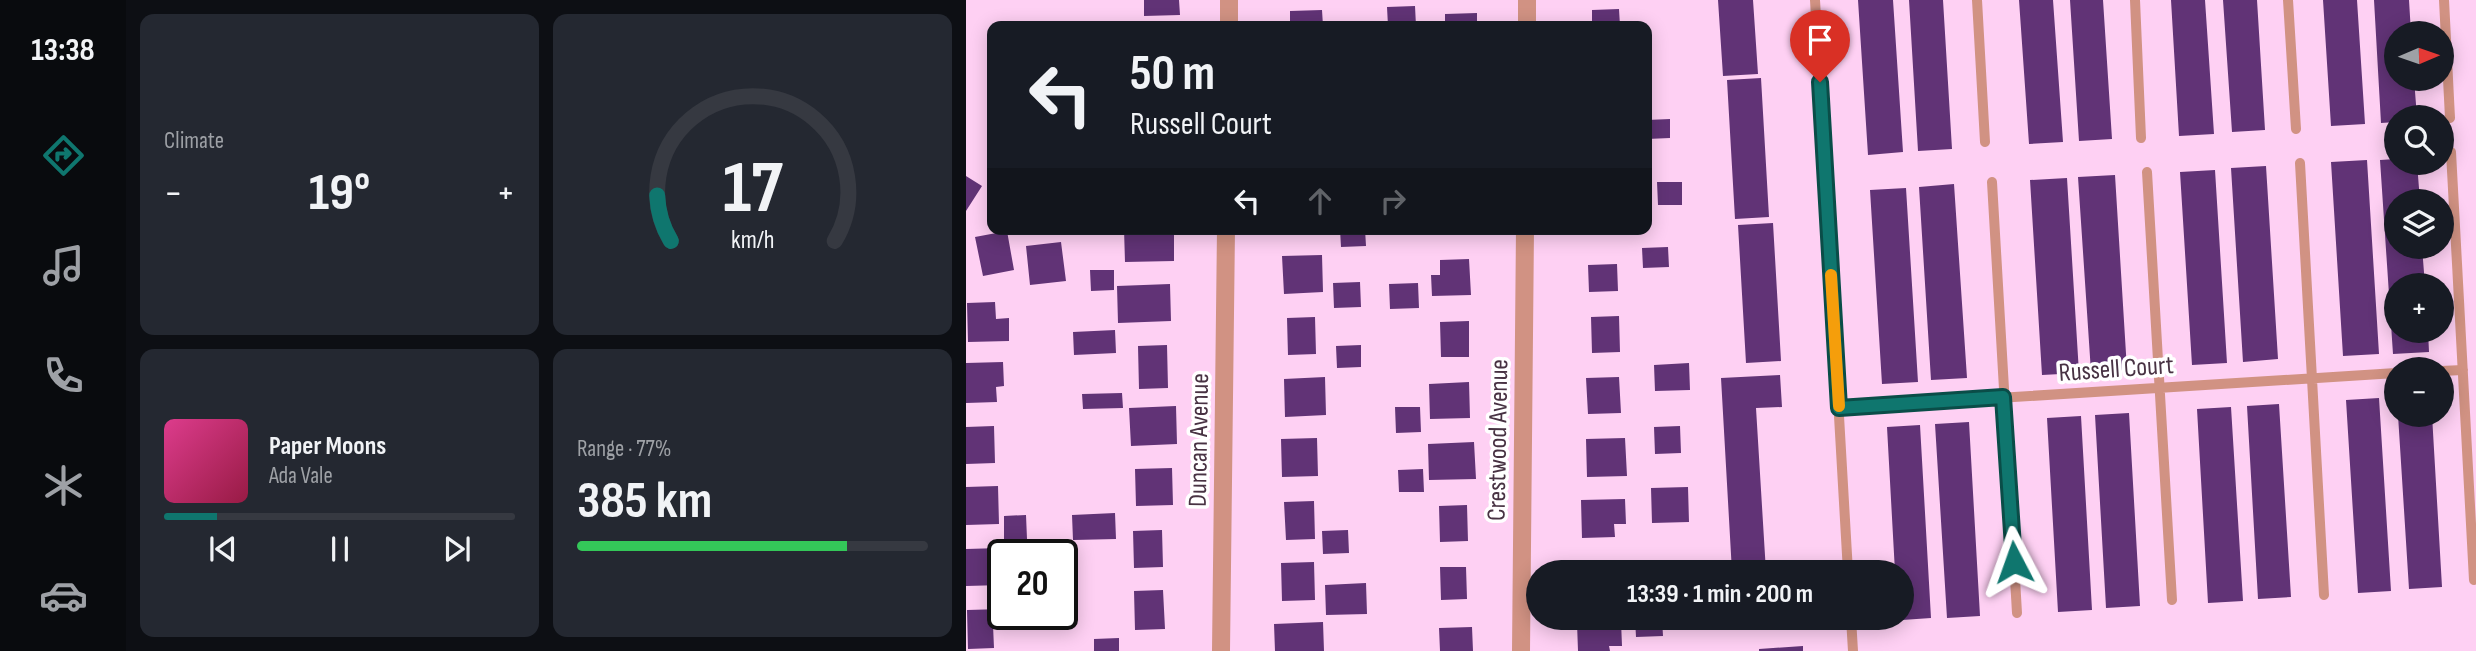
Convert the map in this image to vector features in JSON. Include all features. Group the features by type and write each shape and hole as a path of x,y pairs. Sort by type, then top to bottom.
{"street":[{"path":"1229,0 1229,21"},
{"path":"1527,0 1527,21"},
{"name":"Duncan Avenue","path":"1221,651 1226,235"},
{"name":"Crestwood Avenue","path":"1521,651 1525,235"}],"lane":[{"path":"1815,0 1848,560"},
{"path":"1977,0 1984,142"},
{"path":"2135,0 2141,138"},
{"path":"2288,0 2296,129"},
{"path":"2444,0 2448,105"},
{"path":"2300,163 2324,594"},
{"path":"2147,173 2172,600"},
{"path":"2452,175 2474,580"},
{"path":"1992,182 2017,613"},
{"path":"2454,370 2463,370"},
{"name":"Russell Court","path":"1839,408 2384,374"},
{"path":"1852,630 1853,651"}],"building":[{"path":"1144,0 1179,0 1180,15 1144,16"},
{"path":"1718,0 1753,0 1758,74 1723,76"},
{"path":"1858,0 1893,0 1903,152 1868,155"},
{"path":"1909,0 1943,0 1952,149 1918,151"},
{"path":"2019,0 2053,0 2063,142 2029,144"},
{"path":"2070,0 2103,0 2112,139 2079,141"},
{"path":"2171,0 2205,0 2214,134 2179,136"},
{"path":"2223,0 2257,0 2265,130 2232,132"},
{"path":"2323,0 2357,0 2365,124 2331,126"},
{"path":"2374,0 2409,0 2410,21 2384,21 2384,91 2415,91 2416,105 2384,105 2384,123 2381,123"},
{"path":"1415,6 1416,21 1388,21 1387,7"},
{"path":"1619,9 1620,21 1592,21 1592,10"},
{"path":"1322,10 1323,21 1290,21 1290,11"},
{"path":"1477,13 1477,21 1445,21 1445,14"},
{"path":"1761,78 1769,217 1735,219 1727,80"},
{"path":"1670,119 1670,138 1652,139 1652,120"},
{"path":"2367,160 2379,354 2343,356 2331,162"},
{"path":"2380,160 2384,160 2384,175 2418,175 2419,189 2384,189 2384,220"},
{"path":"2266,166 2278,359 2243,362 2231,168"},
{"path":"2215,170 2227,363 2192,365 2180,172"},
{"path":"2115,175 2127,370 2091,372 2078,177"},
{"path":"966,176 982,186 966,211"},
{"path":"2067,178 2079,373 2042,375 2030,180"},
{"path":"1657,182 1682,182 1682,205 1658,205"},
{"path":"1954,184 1967,378 1931,380 1919,187"},
{"path":"1906,188 1918,382 1882,384 1870,190"},
{"path":"1773,223 1781,361 1746,363 1738,225"},
{"path":"1008,235 1014,270 983,276 975,237"},
{"path":"1124,235 1174,235 1174,261 1125,262"},
{"path":"1340,235 1365,235 1366,246 1341,247"},
{"path":"1061,242 1066,281 1030,285 1026,246"},
{"path":"1668,247 1669,267 1643,268 1642,248"},
{"path":"1322,255 1323,292 1284,294 1282,256"},
{"path":"1469,259 1471,295 1432,296 1431,275 1440,275 1440,260"},
{"path":"2387,259 2423,259 2424,273 2388,273"},
{"path":"1617,264 1618,291 1589,292 1588,265"},
{"path":"1090,270 1114,270 1114,290 1091,291"},
{"path":"1360,282 1361,307 1334,308 1333,283"},
{"path":"1418,283 1419,308 1390,309 1389,284"},
{"path":"1170,284 1171,321 1118,323 1117,286"},
{"path":"995,302 996,319 1009,318 1009,341 968,342 967,303"},
{"path":"1619,316 1620,352 1592,353 1591,317"},
{"path":"1315,317 1316,354 1288,355 1287,318"},
{"path":"1469,321 1469,357 1441,357 1440,322"},
{"path":"1115,330 1116,353 1074,355 1073,332"},
{"path":"2392,343 2429,343 2429,352 2393,354"},
{"path":"1167,345 1168,388 1139,389 1138,346"},
{"path":"1361,345 1361,367 1337,368 1336,346"},
{"path":"1003,362 1004,386 996,387 997,402 966,403 966,363"},
{"path":"1689,363 1690,390 1655,391 1654,365"},
{"path":"1780,375 1782,407 1756,408 1765,560 1731,560 1721,378"},
{"path":"1325,377 1326,415 1285,417 1284,379"},
{"path":"1619,377 1621,413 1588,414 1586,378"},
{"path":"1469,382 1470,418 1430,419 1429,384"},
{"path":"1122,393 1123,408 1083,409 1082,394"},
{"path":"2379,398 2391,591 2358,593 2346,400"},
{"path":"2279,404 2291,597 2258,599 2247,406"},
{"path":"1176,406 1177,444 1131,446 1129,408"},
{"path":"1395,407 1420,407 1421,432 1396,433"},
{"path":"2231,407 2243,601 2208,603 2197,409"},
{"path":"2129,413 2140,606 2106,608 2095,415"},
{"path":"2081,416 2092,610 2058,612 2047,418"},
{"path":"1969,422 1980,616 1947,618 1935,424"},
{"path":"1920,425 1931,618 1914,619 1914,560 1894,560 1887,427"},
{"path":"994,426 995,463 966,464 966,427"},
{"path":"1680,426 1681,453 1655,454 1654,427"},
{"path":"2399,427 2433,427 2442,587 2409,589"},
{"path":"1317,438 1318,476 1282,477 1281,439"},
{"path":"1625,438 1627,476 1587,477 1586,439"},
{"path":"1474,442 1476,479 1429,480 1428,444"},
{"path":"1172,468 1173,505 1136,506 1135,469"},
{"path":"1423,469 1424,492 1399,492 1398,470"},
{"path":"998,486 999,524 966,525 966,487"},
{"path":"1688,487 1689,522 1652,523 1651,488"},
{"path":"1625,499 1626,524 1614,524 1615,537 1582,538 1581,500"},
{"path":"1314,501 1315,539 1286,540 1284,502"},
{"path":"1467,505 1468,541 1440,542 1439,506"},
{"path":"1115,513 1116,539 1073,539 1072,515"},
{"path":"1026,515 1027,539 1004,539 1004,516"},
{"path":"1162,530 1163,567 1134,568 1133,531"},
{"path":"1348,530 1349,553 1323,554 1322,531"},
{"path":"987,548 987,585 966,586 966,549"},
{"path":"1314,562 1315,600 1282,601 1281,563"},
{"path":"1440,567 1466,567 1467,599 1441,600"},
{"path":"1366,583 1367,614 1326,615 1325,585"},
{"path":"1163,590 1165,629 1135,630 1134,591"},
{"path":"987,609 987,630 993,630 994,648 968,649 967,610"},
{"path":"1323,622 1324,651 1275,651 1274,624"},
{"path":"1472,627 1473,651 1440,651 1439,628"},
{"path":"1577,630 1621,630 1622,646 1609,646 1610,651 1578,651"},
{"path":"1636,630 1663,630 1663,636 1636,637"},
{"path":"1119,638 1119,651 1094,651 1094,639"},
{"path":"1803,646 1803,651 1759,651 1759,649"}],"slow traffic":[{"path":"1831,275 1839,406"}],"route":[{"path":"1820,82 1839,408 2003,397 2014,562"}]}
